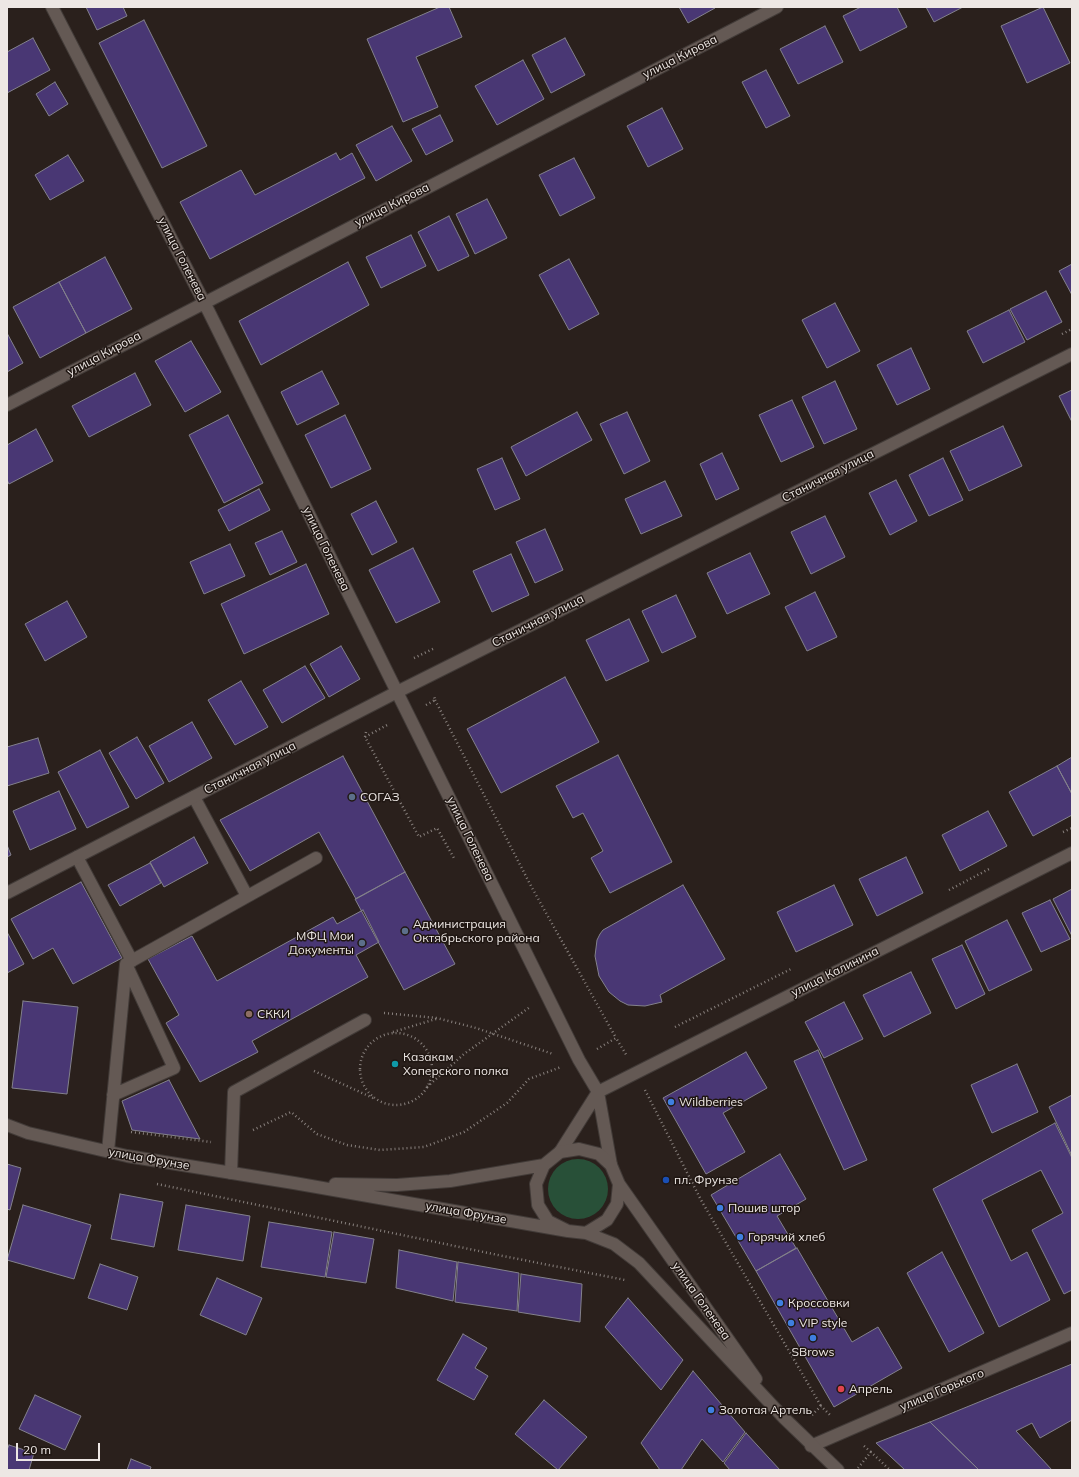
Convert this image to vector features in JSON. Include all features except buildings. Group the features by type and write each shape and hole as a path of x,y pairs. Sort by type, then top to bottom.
{"street":[{"name":"улица Голенева","path":"52,7 204,302 579,1060 598,1092 611,1165"},
{"name":"улица Кирова","path":"7,405 777,7"},
{"name":"Станичная улица","path":"7,893 397,692 1072,354"},
{"path":"194,797 247,896"},
{"name":"улица Калинина","path":"598,1092 1072,853"},
{"path":"77,857 129,962 174,1068 113,1095"},
{"path":"129,962 316,858"},
{"path":"108,1151 113,1095 129,962"},
{"path":"231,1173 234,1092 364,1020"},
{"path":"560,1152 579,1149 598,1154 611,1165 619,1184 617,1204 607,1220 586,1233 568,1231 548,1221 538,1205 536,1184 544,1165 560,1152 598,1092"},
{"name":"улица Фрунзе","path":"7,1125 28,1133 108,1151 568,1231"},
{"name":"улица Фрунзе","path":"294,1183 397,1185 450,1181 544,1165"},
{"name":"улица Голенева","path":"619,1184 784,1418"},
{"name":"улица Голенева","path":"586,1233 614,1244 639,1263 784,1418 811,1446 838,1470"},
{"name":"улица Горького","path":"811,1446 1072,1333"}],"path":[{"path":"435,700 531,886 636,1073 701,1200 821,1406"},
{"path":"365,737 419,838 437,828 456,862"},
{"path":"291,1061 386,1104 398,1105 409,1102 419,1096 464,1054 533,1005"},
{"path":"364,1020 385,1012 437,1018 492,1033 553,1054 579,1060"},
{"path":"375,1099 367,1091 361,1080 359,1068 362,1055 368,1045 377,1037 437,1018"},
{"path":"389,1033 401,1033 412,1036 422,1044 428,1053 432,1065 431,1076 427,1087"},
{"path":"110,1128 205,1143 232,1141 265,1123 291,1112 317,1134 347,1145 380,1150 424,1147 464,1132 506,1103 529,1079 579,1060 616,1038"},
{"path":"226,1200 627,1280"},
{"path":"856,1470 871,1452 890,1470"}],"green space":[{"path":"578,1159 595,1164 603,1172 608,1189 603,1206 595,1214 578,1219 561,1214 553,1206 548,1189 553,1172 561,1164"}],"place":[{"name":"СОГАЗ","path":"352,797"},
{"name":"Администрация Октябрьского района","path":"405,931"},
{"name":"МФЦ Мои Документы","path":"362,943"},
{"name":"СККИ","path":"249,1014"},
{"name":"Казакам Хоперского полка","path":"395,1064"},
{"name":"Wildberries","path":"671,1102"},
{"name":"пл. Фрунзе","path":"666,1180"},
{"name":"Пошив штор","path":"720,1208"},
{"name":"Горячий хлеб","path":"740,1237"},
{"name":"Кроссовки","path":"780,1303"},
{"name":"VIP style","path":"791,1323"},
{"name":"SBrows","path":"813,1338"},
{"name":"Апрель","path":"841,1389"},
{"name":"Золотая Артель","path":"711,1410"}]}
